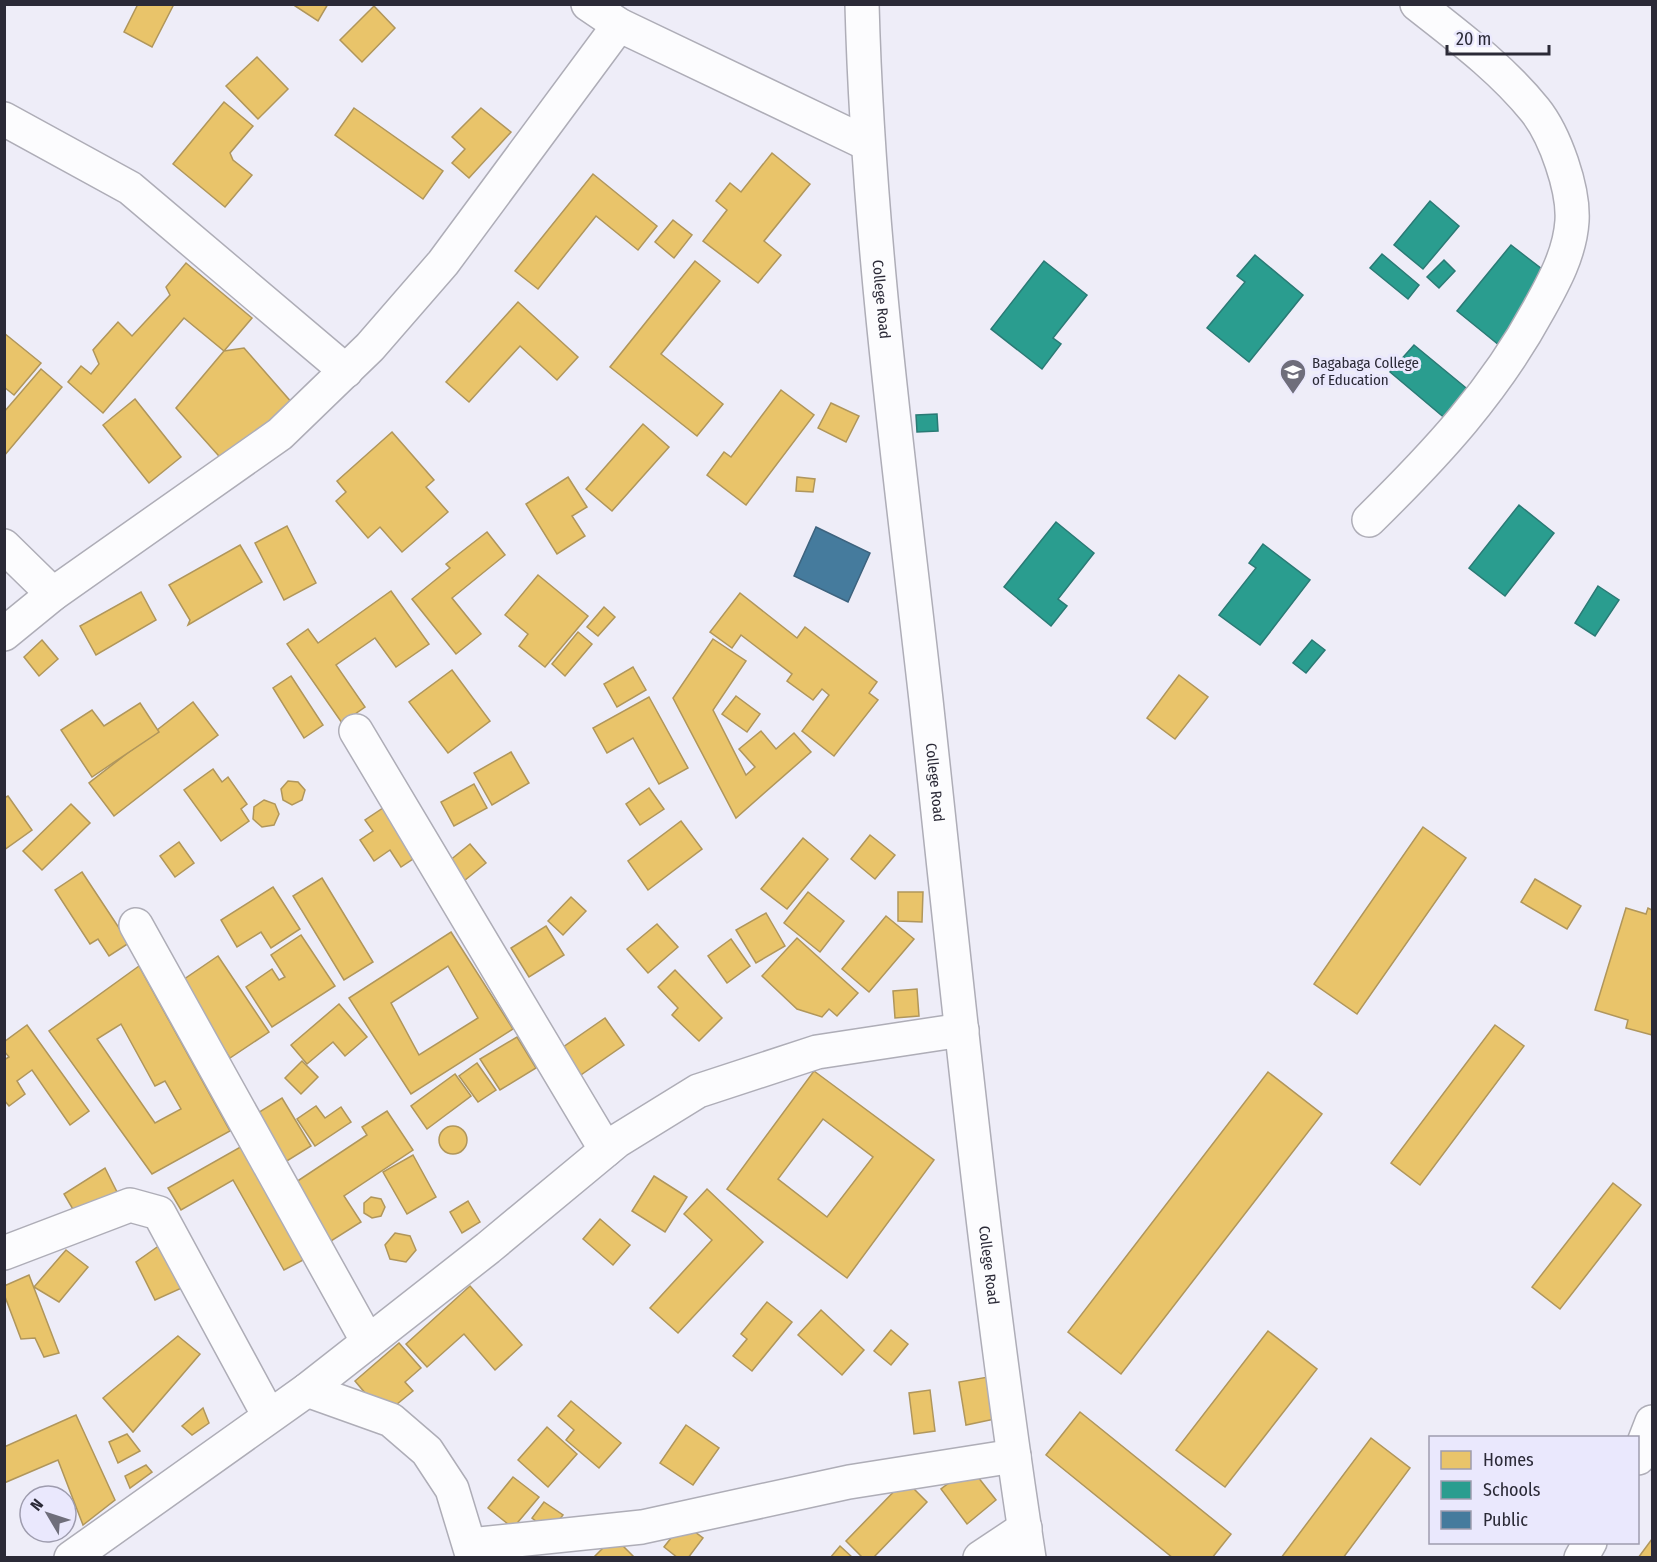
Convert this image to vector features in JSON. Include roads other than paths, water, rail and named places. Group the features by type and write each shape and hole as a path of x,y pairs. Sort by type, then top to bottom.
{"street":[{"path":"588,4 618,25 866,143"},
{"name":"College Road","path":"861,4 866,143 989,1276 1027,1543"},
{"path":"1369,520 1422,469 1478,406 1516,352 1560,272 1572,220 1563,161 1536,111 1484,57 1417,4"},
{"path":"4,634 52,594 280,434 346,371 370,347 442,263 618,25"},
{"path":"4,119 130,188 346,371"},
{"path":"4,546 52,594"},
{"path":"356,731 606,1150"},
{"path":"136,925 368,1342"},
{"path":"71,1557 307,1390 606,1150 698,1090 817,1052 962,1030"},
{"path":"4,1253 130,1205 159,1213 269,1416"},
{"path":"307,1390 391,1420 427,1451 452,1489 471,1551 642,1527 849,1482 1014,1456"},
{"path":"1639,1456 1653,1422"},
{"path":"1639,1467 1653,1474"},
{"path":"980,1557 1027,1543"},
{"path":"1581,1557 1589,1544"}],"place":[{"name":"Bagabaga College of Education","path":"1293,395"}]}
